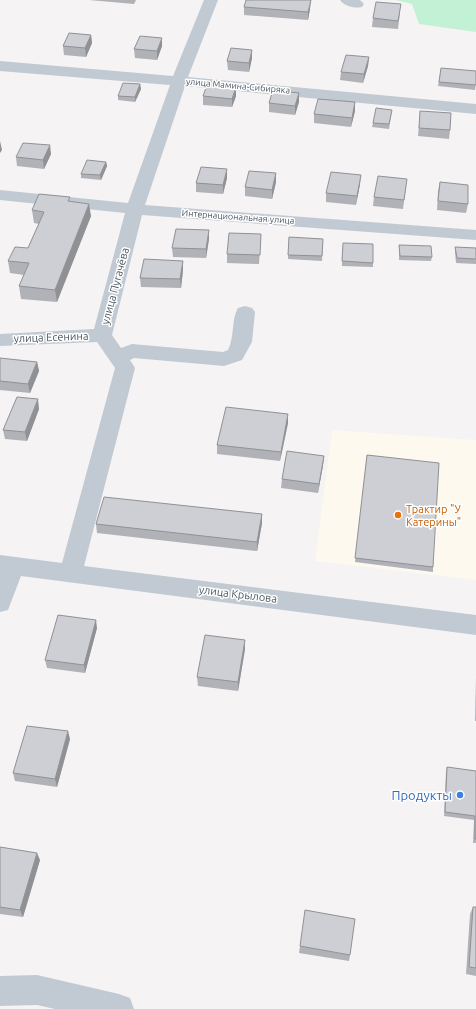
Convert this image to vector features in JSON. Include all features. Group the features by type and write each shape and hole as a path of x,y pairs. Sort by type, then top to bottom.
{"street":[{"name":"улица Пугачёва","path":"71,572 125,368 102,335 135,209 179,81 211,0"},
{"name":"улица Мамина-Сибиряка","path":"0,66 476,108"},
{"name":"Интернациональная улица","path":"0,195 135,209 476,235"},
{"path":"117,358 132,351 224,359 235,355 242,342 245,312"},
{"name":"улица Есенина","path":"0,340 102,335"},
{"path":"0,603 6,565"},
{"name":"улица Крылова","path":"6,565 71,572 476,625"},
{"path":"0,991 37,990 119,1009"}],"shaded area":[{"path":"332,430 476,440 476,580 315,561"}],"green space":[{"path":"396,0 476,0 476,32 419,24 412,4"}],"building":[{"path":"246,0 311,0 308,12 244,7"},
{"path":"376,2 401,4 398,21 373,18"},
{"path":"69,33 91,35 85,48 63,46"},
{"path":"140,36 162,38 157,51 134,49"},
{"path":"231,48 252,50 249,63 227,61"},
{"path":"346,55 369,57 364,74 341,72"},
{"path":"441,68 476,71 476,85 439,82"},
{"path":"123,83 140,84 135,97 118,96"},
{"path":"207,85 236,87 232,99 203,96"},
{"path":"273,90 299,93 295,106 269,103"},
{"path":"318,99 355,102 352,118 314,114"},
{"path":"376,108 392,110 389,124 373,123"},
{"path":"420,111 451,113 450,130 419,128"},
{"path":"23,143 50,145 43,160 16,157"},
{"path":"87,160 106,162 100,175 81,174"},
{"path":"201,167 227,169 223,185 196,183"},
{"path":"249,171 276,173 272,190 245,187"},
{"path":"331,172 361,175 357,196 326,193"},
{"path":"378,176 407,179 404,200 374,197"},
{"path":"440,182 468,185 468,204 438,201"},
{"path":"39,194 70,197 68,201 89,204 55,290 19,286 29,263 8,261 15,247 28,248 44,212 32,210"},
{"path":"176,229 209,230 206,249 172,248"},
{"path":"229,233 261,234 260,255 227,254"},
{"path":"289,237 323,239 322,256 288,255"},
{"path":"343,243 373,244 373,263 342,261"},
{"path":"399,245 431,246 432,257 400,256"},
{"path":"455,247 476,248 476,259 457,258"},
{"path":"144,259 183,261 180,279 140,278"},
{"path":"0,358 37,362 28,384 0,381"},
{"path":"17,397 38,399 25,432 3,430"},
{"path":"226,407 288,414 281,452 217,445"},
{"path":"287,451 324,456 319,484 282,479"},
{"name":"Трактир \"У Катерины\"","path":"367,455 439,463 433,567 355,558"},
{"path":"104,497 262,514 257,542 96,524"},
{"path":"58,615 96,620 84,665 45,660"},
{"path":"205,635 245,640 238,682 197,677"},
{"path":"27,726 68,731 55,779 13,773"},
{"name":"Продукты","path":"447,767 476,771 476,839 475,816 445,812"},
{"path":"0,847 37,853 20,910 0,907"},
{"path":"473,907 476,907 476,968 469,967"},
{"path":"305,910 355,919 350,955 300,946"}],"place":[{"name":"Трактир \"У Катерины\"","path":"398,515"},
{"name":"Продукты","path":"460,795"}]}
